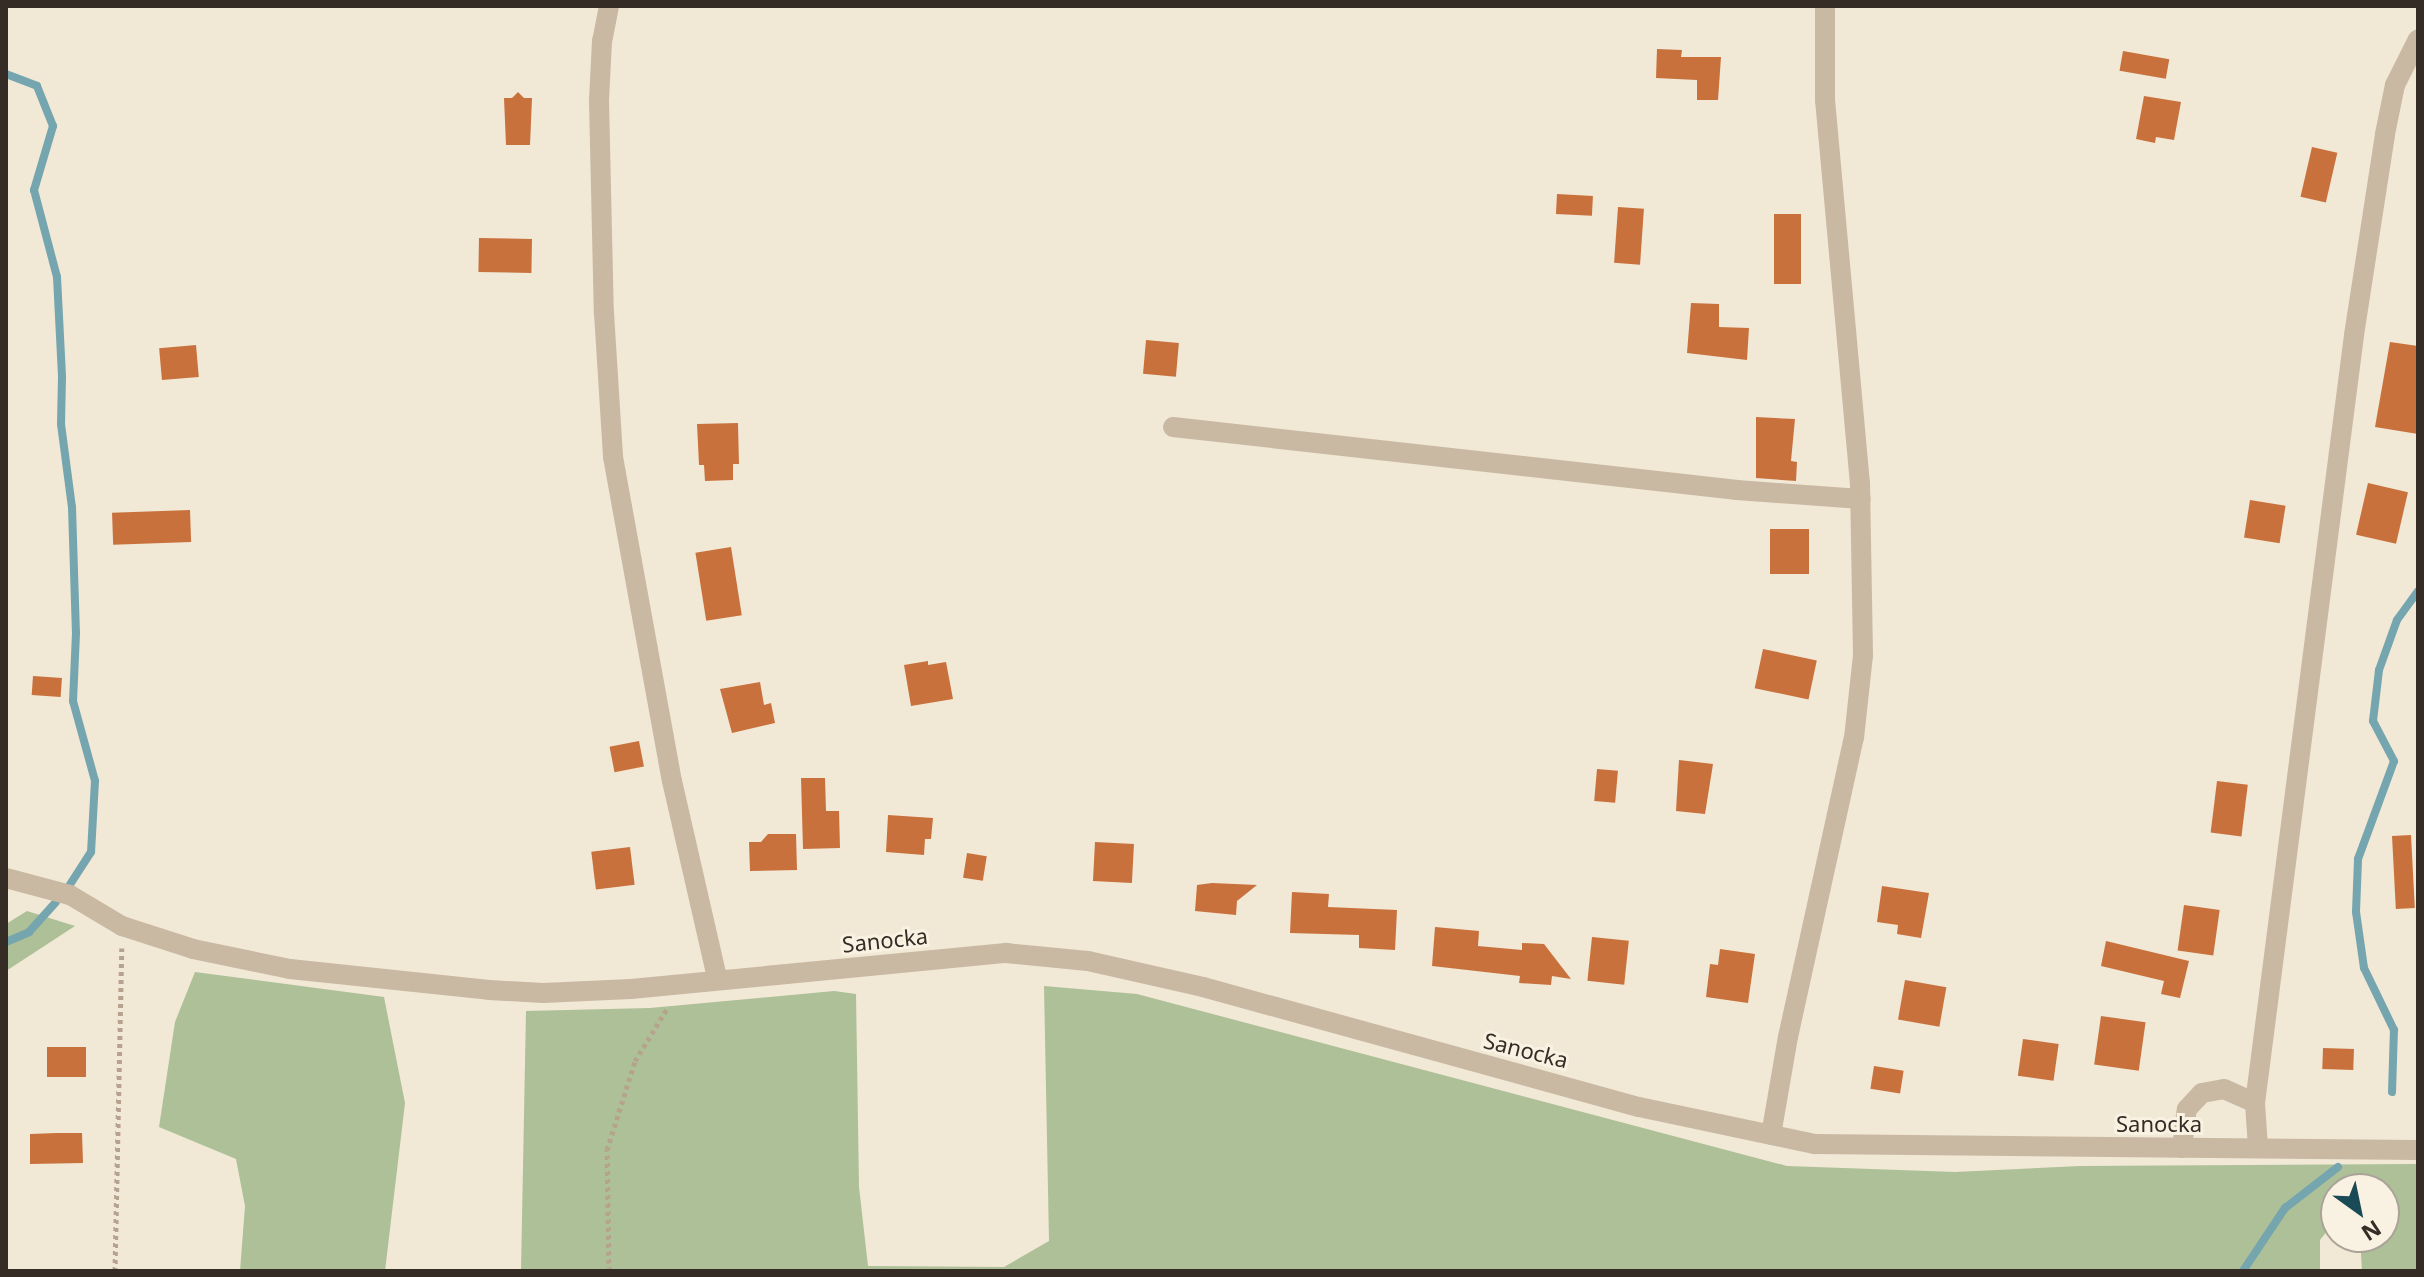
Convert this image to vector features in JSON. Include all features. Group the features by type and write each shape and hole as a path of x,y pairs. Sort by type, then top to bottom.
{"street":[{"path":"609,6 602,41 599,100 604,313 613,457 672,781 717,978"},
{"path":"1771,1135 1788,1037 1854,738 1863,655 1861,499 1825,101 1825,6"},
{"path":"2258,1148 2255,1103 2366,254 2395,85 2418,39"},
{"path":"1173,427 1737,490 1861,499"},
{"name":"Sanocka","path":"6,878 70,895 122,926 193,949 290,969 489,990 543,993 631,989 717,978 759,978 1006,953 1088,961 1203,987 1639,1107 1815,1144 2418,1150"},
{"path":"2182,1148 2187,1109 2202,1093 2224,1089 2255,1103"}],"path":[{"path":"115,1271 122,926"},
{"path":"609,1271 607,1150 635,1061 682,982"}],"green space":[{"path":"27,911 75,926 6,971 6,924"},
{"path":"195,972 384,997 405,1103 385,1271 240,1271 245,1206 236,1159 159,1127 175,1022"},
{"path":"1044,986 1137,994 1787,1166 1955,1172 2080,1166 2418,1164 2418,1271 2362,1271 2361,1253 2400,1253 2400,1173 2320,1173 2320,1271 521,1271 526,1011 650,1008 834,991 856,994 859,1187 868,1266 1004,1267 1049,1241"}],"building":[{"path":"1657,49 1682,50 1681,57 1721,57 1718,100 1697,100 1697,80 1656,78"},
{"path":"2123,51 2169,59 2166,79 2120,71"},
{"path":"518,92 524,98 532,98 530,145 506,145 504,98 512,98"},
{"path":"2144,96 2181,102 2174,140 2156,137 2155,143 2136,139"},
{"path":"2312,147 2337,153 2326,203 2301,197"},
{"path":"1557,194 1593,196 1592,216 1556,214"},
{"path":"1618,207 1644,209 1640,265 1614,263"},
{"path":"1774,214 1801,214 1801,284 1774,284"},
{"path":"479,238 532,239 531,273 478,272"},
{"path":"1691,303 1719,304 1719,327 1749,328 1747,360 1687,353"},
{"path":"1146,340 1179,343 1176,377 1143,374"},
{"path":"2390,342 2418,346 2418,434 2375,427"},
{"path":"196,345 199,377 162,380 159,348"},
{"path":"1756,417 1795,419 1791,461 1797,462 1796,481 1756,478"},
{"path":"738,423 739,464 733,464 733,480 705,481 704,465 699,465 697,424"},
{"path":"2368,483 2408,492 2396,544 2356,535"},
{"path":"2250,500 2286,506 2280,543 2244,538"},
{"path":"190,510 191,542 113,545 112,513"},
{"path":"1770,529 1809,529 1809,574 1770,574"},
{"path":"731,547 742,615 706,621 695,553"},
{"path":"1763,649 1817,660 1808,700 1755,688"},
{"path":"928,661 928,665 946,662 953,699 911,706 904,665"},
{"path":"33,676 62,678 61,697 32,695"},
{"path":"760,682 764,705 771,703 775,723 732,733 720,689"},
{"path":"639,741 644,767 615,772 610,747"},
{"path":"1679,760 1713,764 1705,814 1676,811"},
{"path":"1597,769 1618,771 1615,803 1594,801"},
{"path":"801,778 825,778 826,811 839,811 840,848 803,849"},
{"path":"2217,781 2248,785 2241,836 2211,833"},
{"path":"888,815 933,818 931,839 925,839 924,855 886,852"},
{"path":"768,834 796,834 797,870 750,871 749,842 761,842"},
{"path":"2411,835 2415,908 2396,909 2392,836"},
{"path":"1095,842 1134,844 1132,883 1093,881"},
{"path":"630,847 635,885 596,889 591,852"},
{"path":"967,853 987,856 983,881 963,878"},
{"path":"1197,885 1257,885 1237,901 1236,915 1195,911"},
{"path":"1882,886 1929,893 1921,938 1897,934 1898,925 1877,922"},
{"path":"1292,892 1329,894 1328,907 1397,910 1395,950 1359,948 1359,935 1290,933"},
{"path":"2184,905 2220,910 2213,956 2178,951"},
{"path":"1435,927 1479,931 1478,946 1522,950 1522,943 1544,944 1571,979 1552,976 1551,985 1519,983 1520,976 1432,966"},
{"path":"1592,937 1629,941 1624,985 1587,981"},
{"path":"2106,941 2189,961 2180,998 2161,994 2164,981 2101,966"},
{"path":"1720,949 1755,954 1748,1003 1706,997 1710,964 1718,965"},
{"path":"1905,980 1946,987 1939,1027 1898,1019"},
{"path":"2101,1016 2146,1022 2139,1071 2094,1065"},
{"path":"2023,1039 2059,1044 2054,1081 2018,1076"},
{"path":"47,1047 86,1047 86,1077 47,1077"},
{"path":"2323,1048 2354,1049 2353,1070 2322,1069"},
{"path":"1874,1066 1904,1071 1900,1093 1870,1089"},
{"path":"82,1133 83,1163 30,1164 30,1134"}],"waterway":[{"path":"6,74 37,86 53,126 34,190 57,277 61,424 72,507 76,633 73,701 95,781 91,852 69,886"},
{"path":"2392,1092 2394,1030 2364,968 2356,912 2358,859 2394,761 2373,721 2379,670 2397,620 2418,591"},
{"path":"6,942 29,932 56,902"},
{"path":"2243,1271 2285,1208 2338,1167"}]}
